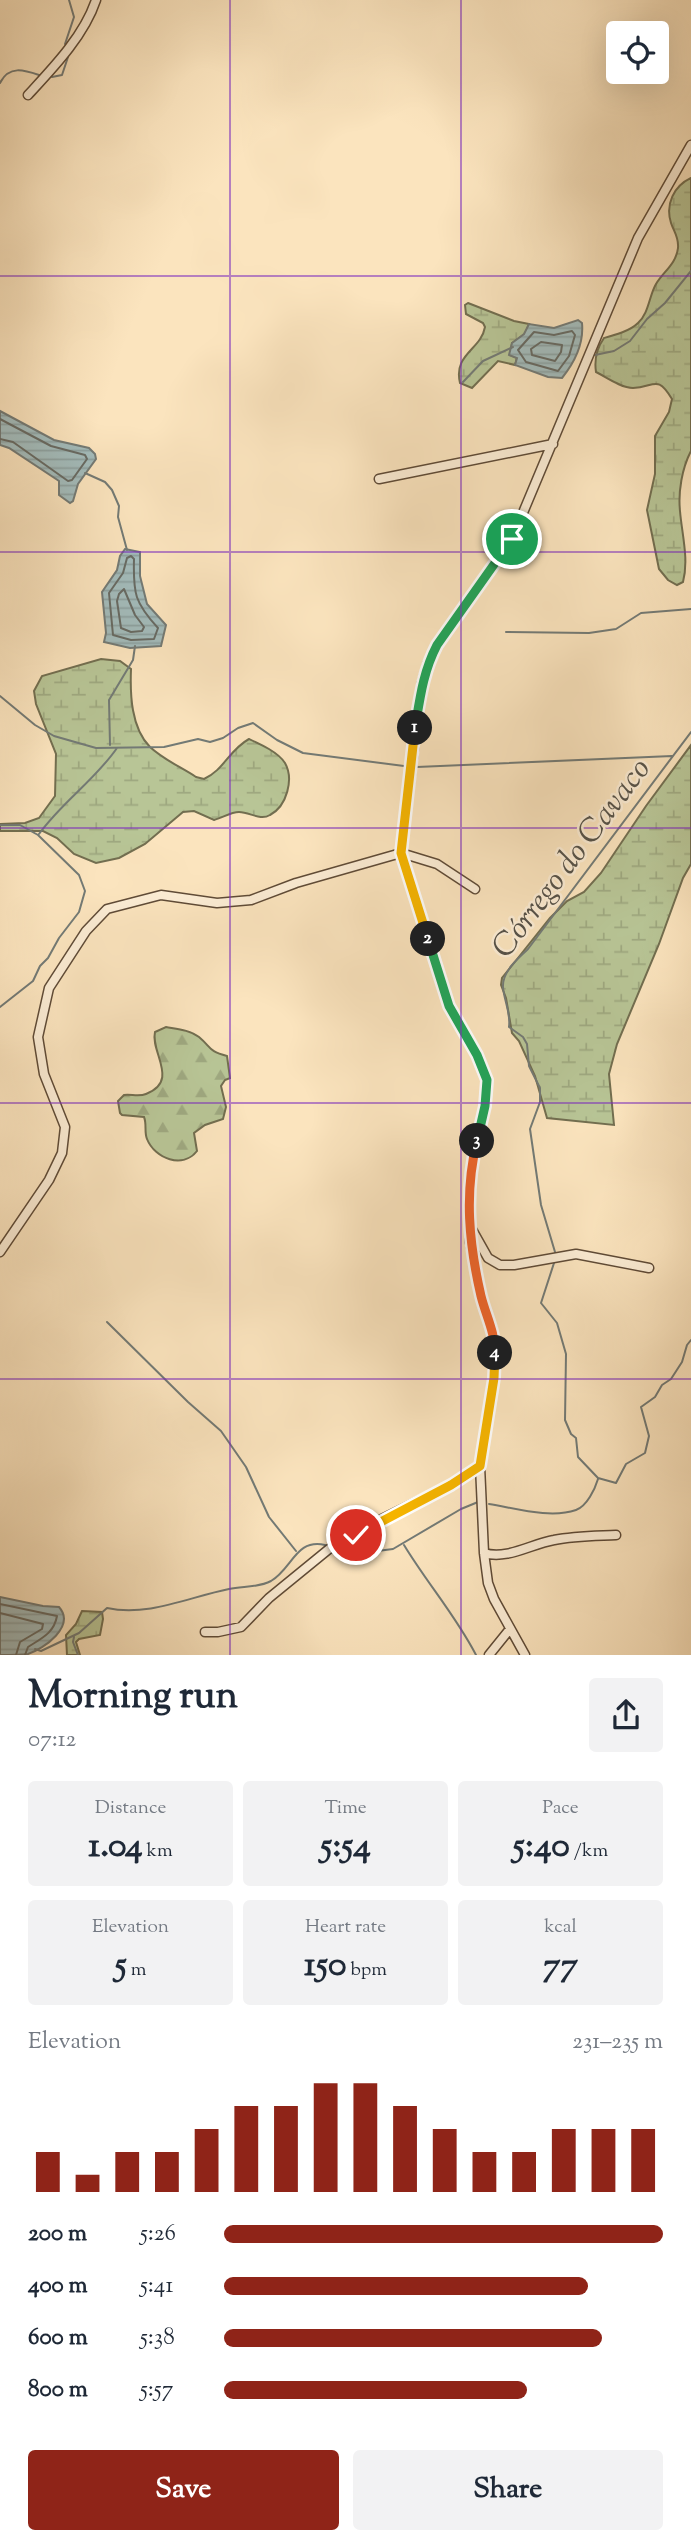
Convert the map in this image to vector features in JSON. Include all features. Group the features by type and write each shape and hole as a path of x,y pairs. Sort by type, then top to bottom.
{"street":[{"path":"28,95 55,66 92,13 96,0"},
{"path":"525,1655 488,1583 484,1553 480,1466 494,1378 495,1347 470,1242 470,1226 471,1172 485,1106 487,1080 477,1055 449,1006 401,853 413,745 422,682 428,663 437,645 512,539 638,237 691,145"},
{"path":"379,479 553,444"},
{"path":"0,1252 49,1180 62,1153 65,1127 44,1074 38,1037 49,988 86,931 107,909 161,895 217,903 251,900 296,883 401,853 437,864 475,889"},
{"path":"470,1226 488,1258 500,1265 576,1254 649,1268"},
{"path":"205,1632 241,1627 269,1598 329,1549 451,1485 480,1466"},
{"path":"484,1553 493,1556 557,1539 616,1535"},
{"path":"489,1655 510,1629"}],"green space":[{"path":"691,178 691,451 680,488 685,565 683,582 677,585 668,580 659,569 647,510 655,474 655,436 669,412 672,399 659,384 628,388 619,384 596,372 595,363 604,338 635,326 642,319 656,284 675,259 678,244 669,216 670,203 680,186"},
{"path":"468,303 529,324 525,334 512,343 510,355 517,358 515,365 498,361 472,388 460,383 460,365 485,327 483,323 466,314 465,305"},
{"path":"101,659 120,661 131,669 135,721 144,739 155,752 196,777 204,779 211,775 249,739 282,759 288,769 289,784 285,799 276,811 266,817 239,812 214,820 194,811 183,812 145,844 119,858 96,863 74,854 57,838 43,831 0,831 0,824 25,823 39,818 55,796 56,754 36,704 34,691 42,676"},
{"path":"691,745 691,864 617,1044 609,1074 614,1125 547,1118 535,1076 519,1041 512,1033 501,985 502,978 550,918 567,901 584,892 601,873"},
{"path":"166,1027 192,1033 213,1051 227,1056 230,1078 221,1086 226,1107 223,1119 205,1125 194,1133 197,1151 184,1160 170,1159 156,1152 147,1139 144,1117 122,1115 118,1101 124,1095 146,1094 161,1082 155,1032"},
{"path":"82,1611 102,1612 100,1635 79,1639 76,1642 80,1655 67,1655 66,1635 76,1624"}],"water":[{"path":"578,320 582,323 580,345 575,359 562,378 548,377 515,365 517,358 509,355 512,343 524,334 529,324 554,328"},
{"path":"0,411 54,440 89,448 95,454 96,459 78,484 73,501 70,503 59,495 59,481 9,448 0,445"},
{"path":"125,549 140,552 140,576 147,604 166,625 161,646 130,648 104,642 106,633 102,592 117,570 120,556"},
{"path":"0,1597 59,1607 64,1622 61,1629 49,1642 28,1654 0,1655"}],"waterway":[{"path":"65,44 74,17 69,0"},
{"path":"52,77 62,75 68,57"},
{"path":"0,83 12,71 39,75"},
{"path":"595,355 614,351 630,341 691,271"},
{"path":"463,382 483,361 513,347"},
{"path":"85,473 105,482 112,490 119,506 118,517 127,550"},
{"path":"506,632 589,633 616,629 641,613 691,609"},
{"path":"110,745 109,700 133,660 135,646"},
{"path":"0,696 35,725 54,736 96,748 164,747 198,739 210,742 253,723 277,740 303,753 404,766"},
{"name":"Córrego do Cavaco","path":"555,1252 541,1205 530,1129 540,1102 540,1088 529,1066 527,1044 523,1037 509,1027 503,981 511,966 528,949 691,732"},
{"path":"39,834 117,748"},
{"path":"417,767 672,756"},
{"path":"0,825 20,825 38,835 79,875 85,891 79,912 40,966 33,981 0,1007"},
{"name":"Córrego do Cavaco","path":"554,1263 541,1303 557,1323 566,1354 565,1420 571,1434 576,1438 578,1457 598,1478 616,1483 626,1464 645,1453 649,1436 641,1407 655,1397 662,1385 671,1379 691,1340"},
{"path":"107,1322 221,1431 246,1467 269,1517 296,1551"},
{"name":"Córrego do Cavaco","path":"489,1504 532,1512 576,1510 587,1501 598,1479"},
{"name":"Córrego do Cavaco","path":"336,1553 346,1555 393,1549 461,1509 478,1502"},
{"path":"35,1649 41,1651 79,1633 107,1608 153,1608 229,1589 266,1583 278,1576 307,1546 325,1545"},
{"name":"Córrego do Cavaco","path":"404,1545 476,1655"},
{"path":"74,1637 78,1655"}],"route":[{"path":"356,1535 451,1485 480,1466 491,1400 496,1363 495,1347 470,1242 469,1208 471,1172 485,1106 487,1080 471,1042 449,1006 401,853 413,745 422,682 428,663 437,645 512,539"}]}
